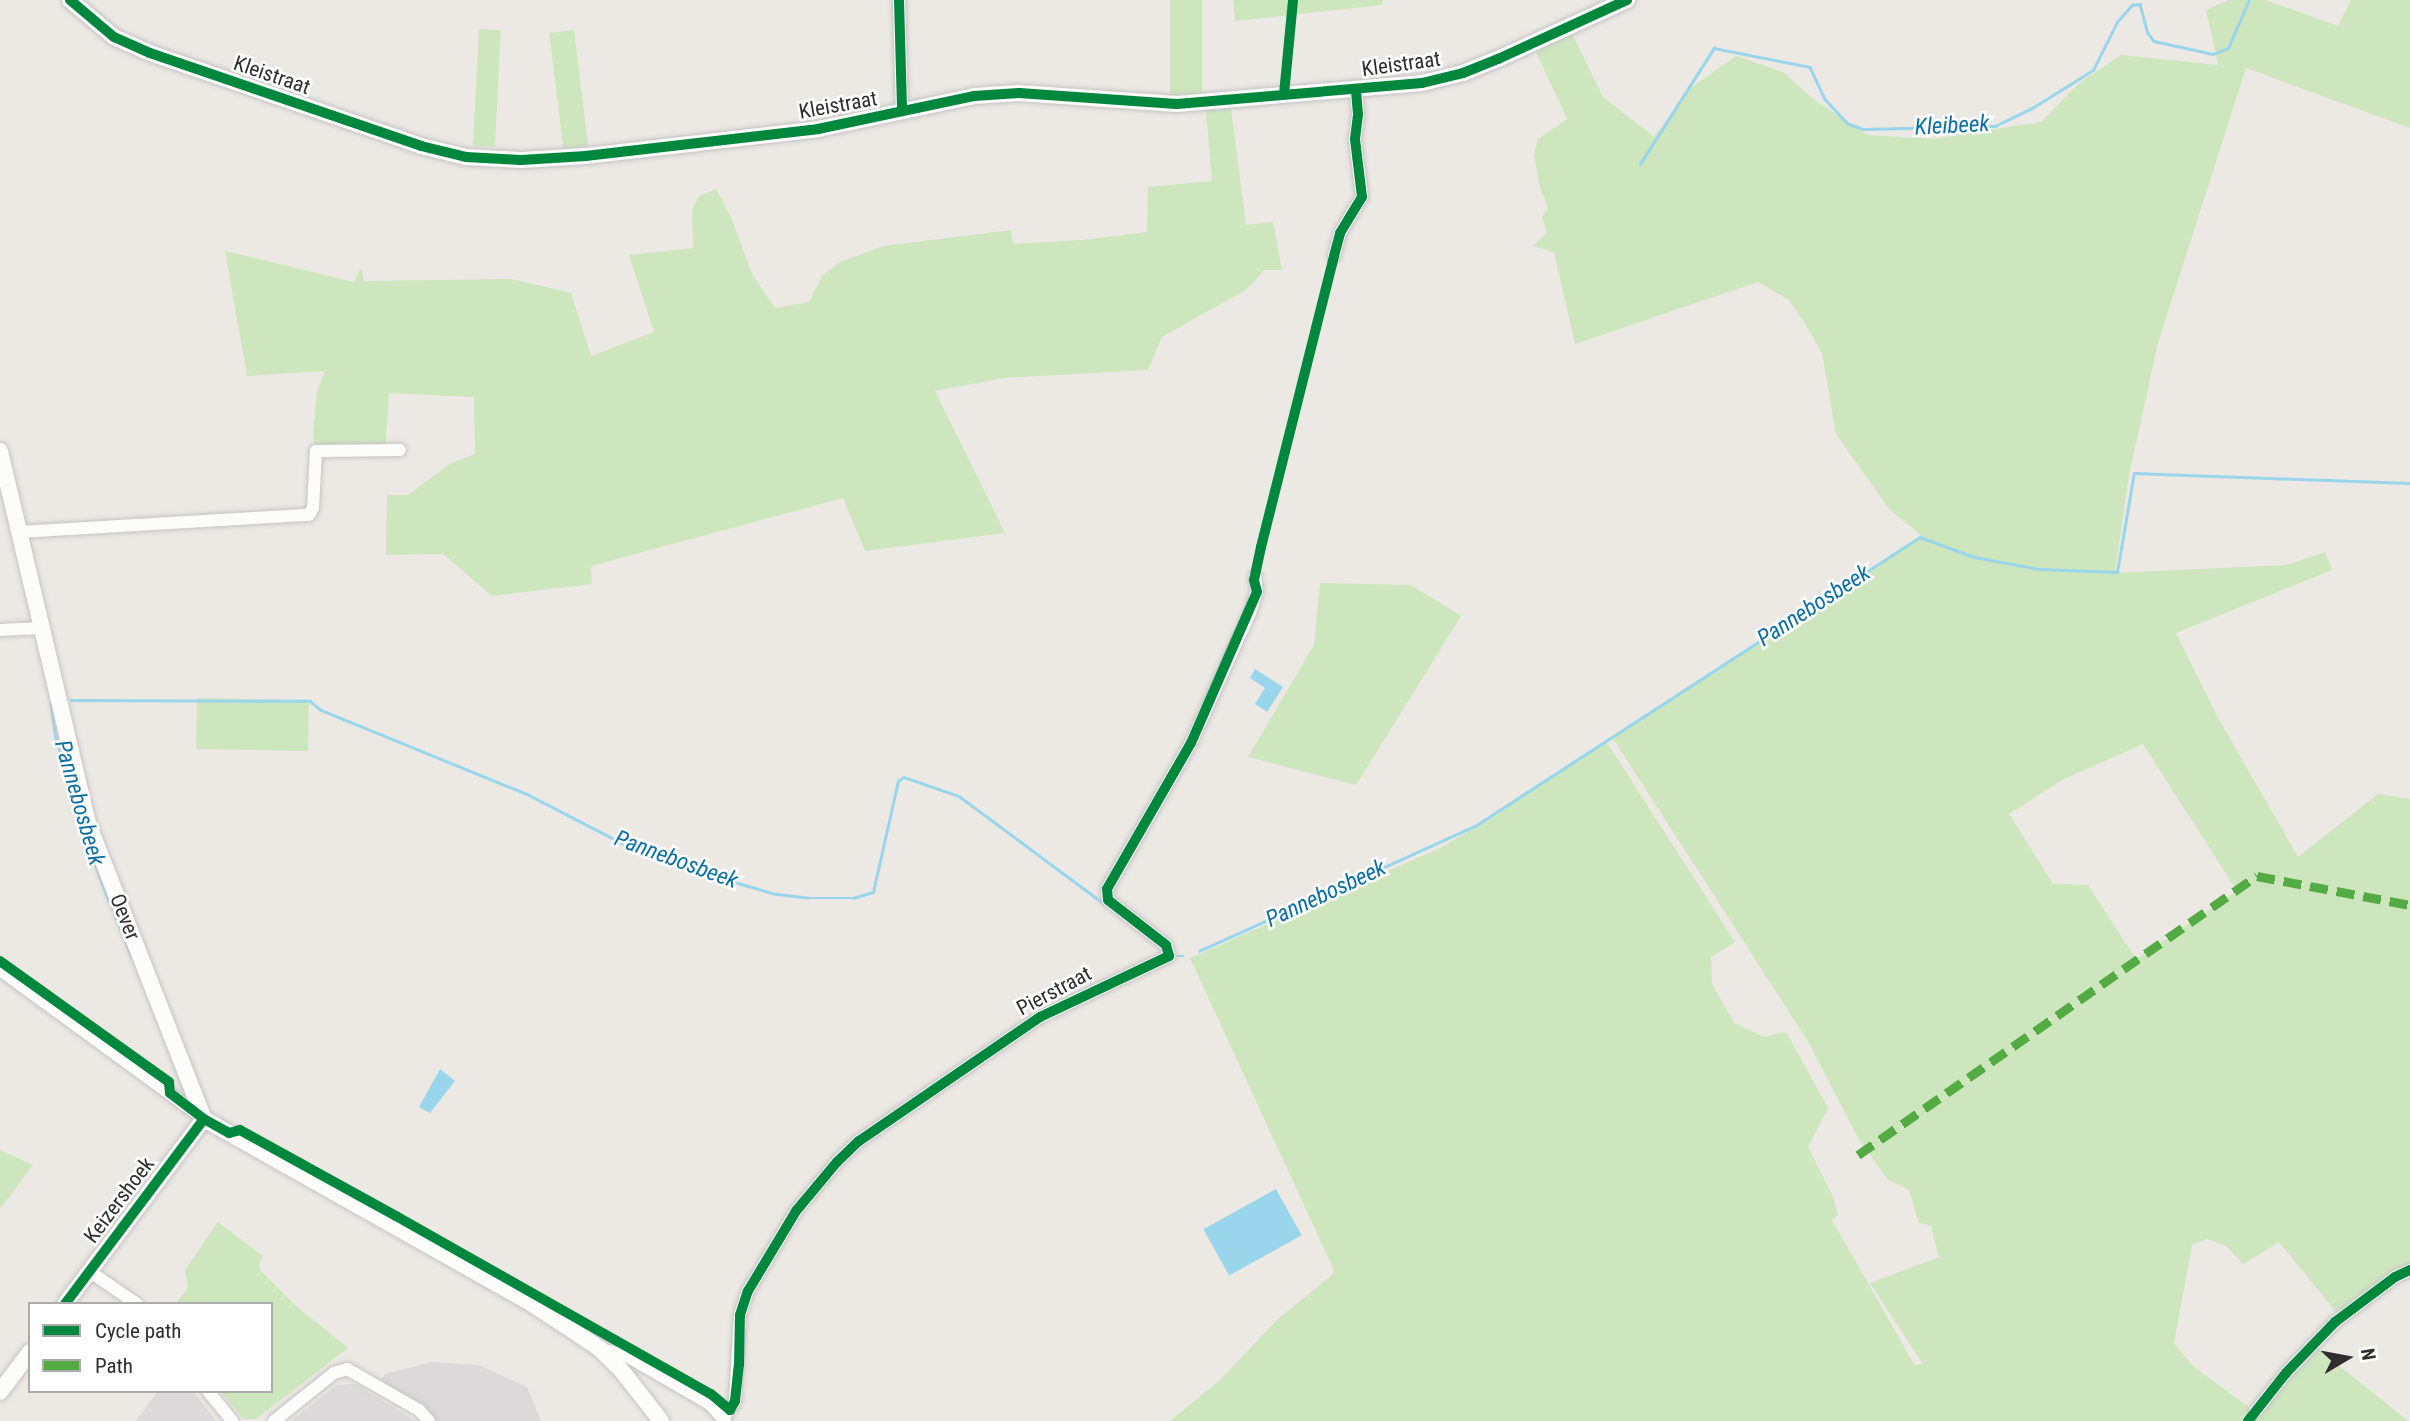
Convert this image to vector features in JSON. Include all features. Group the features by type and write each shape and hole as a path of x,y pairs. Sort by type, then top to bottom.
{"street":[{"name":"Kleistraat","path":"70,0 114,37 150,53 421,146 466,157 521,160 586,156 818,129 962,98 997,94 1177,104 1422,83 1463,73 1627,0"},
{"path":"899,0 902,112"},
{"path":"1335,256 1340,233 1362,197 1355,139 1356,89"},
{"path":"19,532 309,515 313,508 316,451 400,450"},
{"name":"Oever","path":"0,451 88,823 204,1119"},
{"name":"Pierstraat","path":"725,1419 735,1401 740,1315 748,1291 796,1211 846,1153 1040,1017 1169,956 1169,948 1161,940 1108,901 1107,889 1191,743 1250,613 1257,592 1254,578"},
{"path":"0,630 41,628"},
{"path":"0,970 204,1119 531,1304 600,1349 622,1371 661,1421"},
{"name":"Keizershoek","path":"66,1302 204,1119"},
{"path":"2255,1412 2286,1373 2335,1322 2395,1277 2410,1270"},
{"path":"89,1271 134,1302"},
{"path":"600,1349 625,1355 710,1404 725,1419"},
{"path":"0,1392 28,1355"},
{"path":"274,1421 334,1373 346,1369 419,1410 429,1421"},
{"path":"210,1393 232,1421"}],"shaded area":[{"path":"432,1362 478,1365 527,1387 541,1421 435,1421 419,1403 381,1380 385,1374"},
{"path":"355,1384 416,1421 291,1421 337,1385"},
{"path":"157,1393 195,1393 216,1421 136,1421"}],"green space":[{"path":"1170,0 1202,0 1202,95 1170,95"},
{"path":"1233,0 1383,0 1382,5 1235,21"},
{"path":"2228,0 2266,0 2338,26 2351,0 2410,0 2410,128 2246,68 2158,343 2129,475 2115,573 2286,565 2325,552 2332,570 2176,633 2217,716 2298,857 2378,794 2410,799 2410,1270 2341,1318 2279,1242 2243,1264 2227,1247 2207,1239 2192,1245 2174,1343 2194,1367 2258,1414 2316,1347 2408,1421 1170,1421 1219,1381 1278,1319 1332,1275 1334,1270 1190,958 1438,849 1492,818 1606,741 1735,942 1711,957 1712,984 1734,1023 1764,1037 1786,1032 1828,1108 1808,1147 1833,1197 1838,1215 1832,1220 1915,1366 1922,1363 1870,1283 1939,1257 1931,1226 1919,1223 1909,1190 1888,1180 1858,1138 1809,1043 1612,737 1921,535 1890,510 1836,434 1822,353 1804,322 1789,300 1758,282 1575,344 1554,252 1533,246 1547,233 1542,217 1548,208 1539,184 1534,155 1538,139 1567,119 1535,50 1572,34 1603,97 1654,137 1691,88 1736,56 1783,72 1813,99 1868,135 1933,139 2041,122 2078,84 2121,55 2218,65 2206,10","holes":["2143,744 2237,891 2136,959 2088,885 2053,884 2009,814 2064,779"]},
{"path":"479,29 501,30 495,147 473,146"},
{"path":"574,30 588,146 563,149 549,33"},
{"path":"1231,109 1246,225 1273,222 1282,270 1264,270 1247,289 1162,337 1148,370 1003,378 935,391 1005,533 865,551 843,498 591,566 592,584 492,596 443,554 386,555 387,495 408,495 451,463 475,454 474,397 389,393 385,451 316,451 313,435 317,392 325,371 247,376 225,251 354,282 361,268 364,281 511,279 571,293 591,356 654,332 629,255 693,248 692,210 699,196 716,189 731,217 752,274 775,308 809,302 822,276 828,271 840,262 883,246 1011,230 1013,244 1082,240 1147,232 1148,187 1212,181 1206,111"},
{"path":"1320,583 1411,585 1461,616 1356,785 1248,757 1314,645"},
{"path":"197,698 309,700 308,751 196,749"},
{"path":"0,1150 33,1165 0,1209"},
{"path":"218,1222 263,1256 259,1263 260,1270 296,1306 348,1348 256,1419 243,1419 223,1393 273,1393 273,1302 177,1302 188,1288 185,1270"}],"water":[{"path":"1255,669 1283,687 1267,712 1255,704 1265,688 1250,678"},
{"path":"440,1069 455,1081 430,1113 419,1107"},
{"path":"1276,1189 1302,1235 1229,1276 1203,1229"}],"waterway":[{"name":"Kleibeek","path":"1640,164 1714,48 1810,67 1825,99 1847,123 1863,129 1995,126 2032,108 2093,70 2117,22 2132,5 2140,4 2148,33 2154,41 2213,54 2228,48 2249,0"},
{"name":"Pannebosbeek","path":"1199,951 1475,826 1920,537 1974,557 2039,569 2117,572 2134,473 2410,483"},
{"name":"Pannebosbeek","path":"71,700 310,701 321,710 529,795 628,846 698,866 741,884 777,894 808,898 853,898 873,892 898,781 904,777 959,796 1103,903"},
{"name":"Pannebosbeek","path":"51,703 56,737 78,813"},
{"name":"Pannebosbeek","path":"86,839 109,901"},
{"name":"Pannebosbeek","path":"115,915 132,957"},
{"name":"Pannebosbeek","path":"1177,956 1183,956"}],"marked path":[{"path":"1858,1155 2257,876 2410,905"}],"cycle path":[{"path":"70,0 114,37 150,53 421,146 466,157 521,160 586,156 818,129 974,96 1019,93 1177,104 1422,83 1463,73 1498,59 1627,0"},
{"path":"899,0 902,106"},
{"path":"1284,94 1293,0"},
{"path":"0,961 169,1082 170,1093 204,1119 229,1133 240,1130 396,1216 711,1394 730,1410 735,1401 739,1365 740,1315 748,1291 796,1211 837,1162 859,1141 1040,1017 1169,956 1166,945 1108,900 1107,889 1191,743 1257,592 1254,580 1261,547 1340,233 1362,197 1355,139 1358,114 1356,89"},
{"path":"67,1302 204,1119"},
{"path":"2248,1421 2286,1373 2335,1322 2395,1277 2410,1270"}]}
